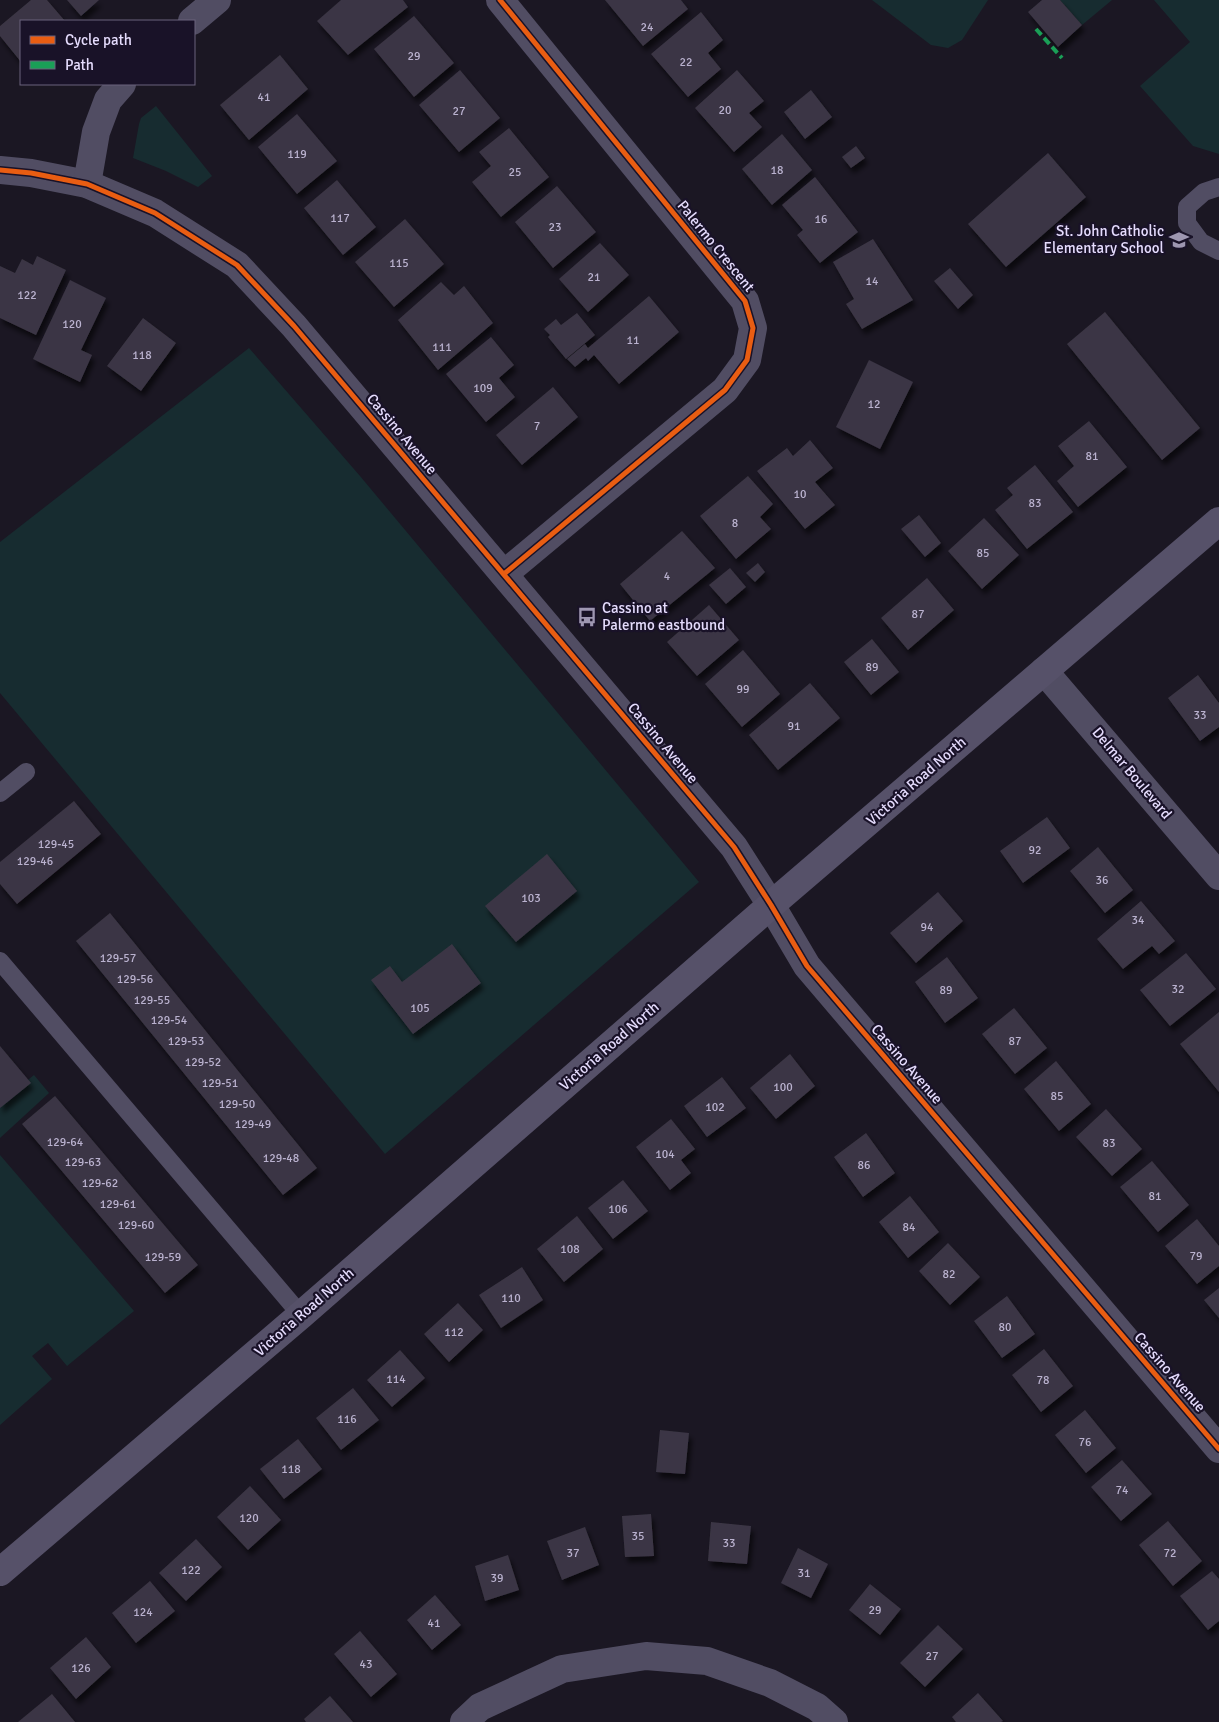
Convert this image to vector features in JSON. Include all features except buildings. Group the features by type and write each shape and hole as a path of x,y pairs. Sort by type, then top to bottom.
{"main road":[{"name":"Victoria Road North","path":"0,1572 1219,521"}],"street":[{"path":"193,20 217,0"},
{"name":"Palermo Crescent","path":"500,0 745,301 753,328 747,360 725,390 504,574"},
{"path":"87,184 96,132 108,100 121,85"},
{"name":"Cassino Avenue","path":"0,170 31,172 87,184 155,213 237,265 294,326 734,847 772,905 807,966 1219,1449"},
{"name":"Delmar Boulevard","path":"1044,671 1219,876"},
{"path":"464,1722 480,1707 562,1670 646,1656 707,1661 770,1683 816,1707 834,1722"}],"lane":[{"path":"1219,187 1204,192 1187,206 1187,223 1201,242 1219,251"},
{"path":"0,793 26,772"},
{"path":"0,961 301,1314"}],"green space":[{"path":"872,0 988,0 962,40 948,48 931,45"},
{"path":"1060,0 1112,0 1082,25"},
{"path":"1154,0 1219,0 1219,154 1193,146 1140,86 1190,42"},
{"path":"156,106 212,176 198,187 166,171 133,158 141,118"},
{"path":"249,348 360,476 699,882 385,1154 0,693 0,542"},
{"path":"34,1075 49,1093 0,1138 0,1103"},
{"path":"0,1155 134,1311 67,1366 48,1343 32,1356 52,1379 0,1425"}],"marked path":[{"path":"1036,29 1062,58"}],"cycle path":[{"path":"500,0 745,301 753,328 747,360 725,390 504,574"},
{"path":"0,170 31,173 87,184 155,213 237,265 294,326 734,847 807,966 1219,1449"}],"place":[{"name":"St. John Catholic Elementary School","path":"1179,240"},
{"name":"Cassino at Palermo eastbound","path":"587,617"}]}
